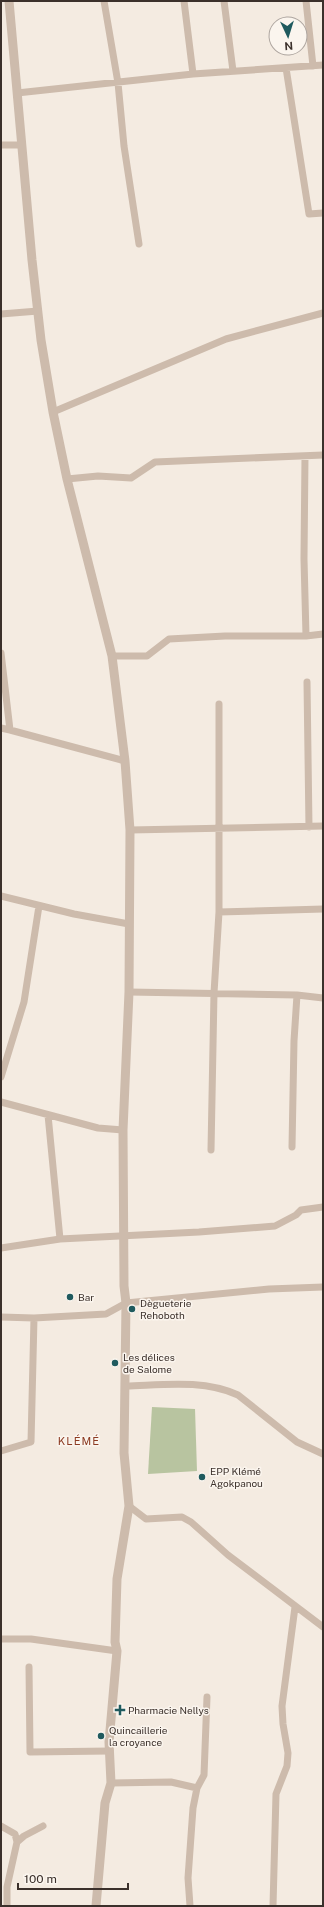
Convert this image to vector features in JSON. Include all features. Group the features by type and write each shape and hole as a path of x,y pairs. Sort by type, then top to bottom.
{"street":[{"path":"9,1 38,311 53,412 67,479 112,656 125,761 130,830 129,992 123,1130 126,1303 124,1453 128,1506 117,1579 117,1651 112,1692 110,1750 111,1783 105,1802 96,1906"},
{"path":"104,1 118,83 124,146 139,244"},
{"path":"184,1 193,74"},
{"path":"224,1 233,71"},
{"path":"306,1 313,66"},
{"path":"17,93 193,74 323,65"},
{"path":"286,68 309,214 323,213"},
{"path":"1,145 22,145"},
{"path":"1,314 38,311"},
{"path":"53,412 226,339 323,313"},
{"path":"67,479 98,476 131,478 155,462 323,455"},
{"path":"305,456 304,559 306,636"},
{"path":"112,656 147,656 169,639 225,636 306,636 323,634"},
{"path":"1,653 10,730"},
{"path":"307,682 309,827"},
{"path":"211,1150 214,993 219,912 219,704"},
{"path":"1,728 125,761"},
{"path":"130,830 323,826"},
{"path":"1,896 39,906 129,924"},
{"path":"1,1077 24,1002 39,906"},
{"path":"219,912 323,909"},
{"path":"129,992 297,995 323,998"},
{"path":"292,1147 294,1041 297,995"},
{"path":"1,1102 98,1128 123,1130"},
{"path":"48,1115 60,1239"},
{"path":"1,1248 60,1239 198,1232 275,1226 296,1215 301,1210 323,1207"},
{"path":"1,1317 34,1318 106,1314 126,1303 269,1289 323,1287"},
{"path":"1,1451 31,1442 34,1318"},
{"path":"126,1386 199,1385 227,1390 238,1395 297,1442 323,1454"},
{"path":"128,1506 146,1519 182,1517 192,1522 228,1555 323,1627"},
{"path":"273,1906 276,1794 287,1766 288,1753 283,1724 282,1706 295,1607"},
{"path":"1,1638 31,1640 117,1651"},
{"path":"30,1667 30,1752 110,1750"},
{"path":"190,1906 191,1894 188,1878 193,1808 196,1788 204,1775 207,1697"},
{"path":"111,1783 171,1782 196,1788"},
{"path":"1,1826 15,1834 17,1842 7,1887 7,1906"},
{"path":"17,1842 24,1836 44,1826"}],"green space":[{"path":"152,1407 195,1409 197,1471 148,1474"}],"place":[{"name":"Bar","path":"70,1297"},
{"name":"Dègueterie Rehoboth","path":"132,1309"},
{"name":"Les délices de Salome","path":"115,1363"},
{"name":"EPP Klémé Agokpanou","path":"202,1477"},
{"name":"Pharmacie Nellys","path":"120,1710"},
{"name":"Quincaillerie la croyance","path":"101,1736"}],"district":[{"name":"KLÉMÉ","path":"79,1441"}]}
